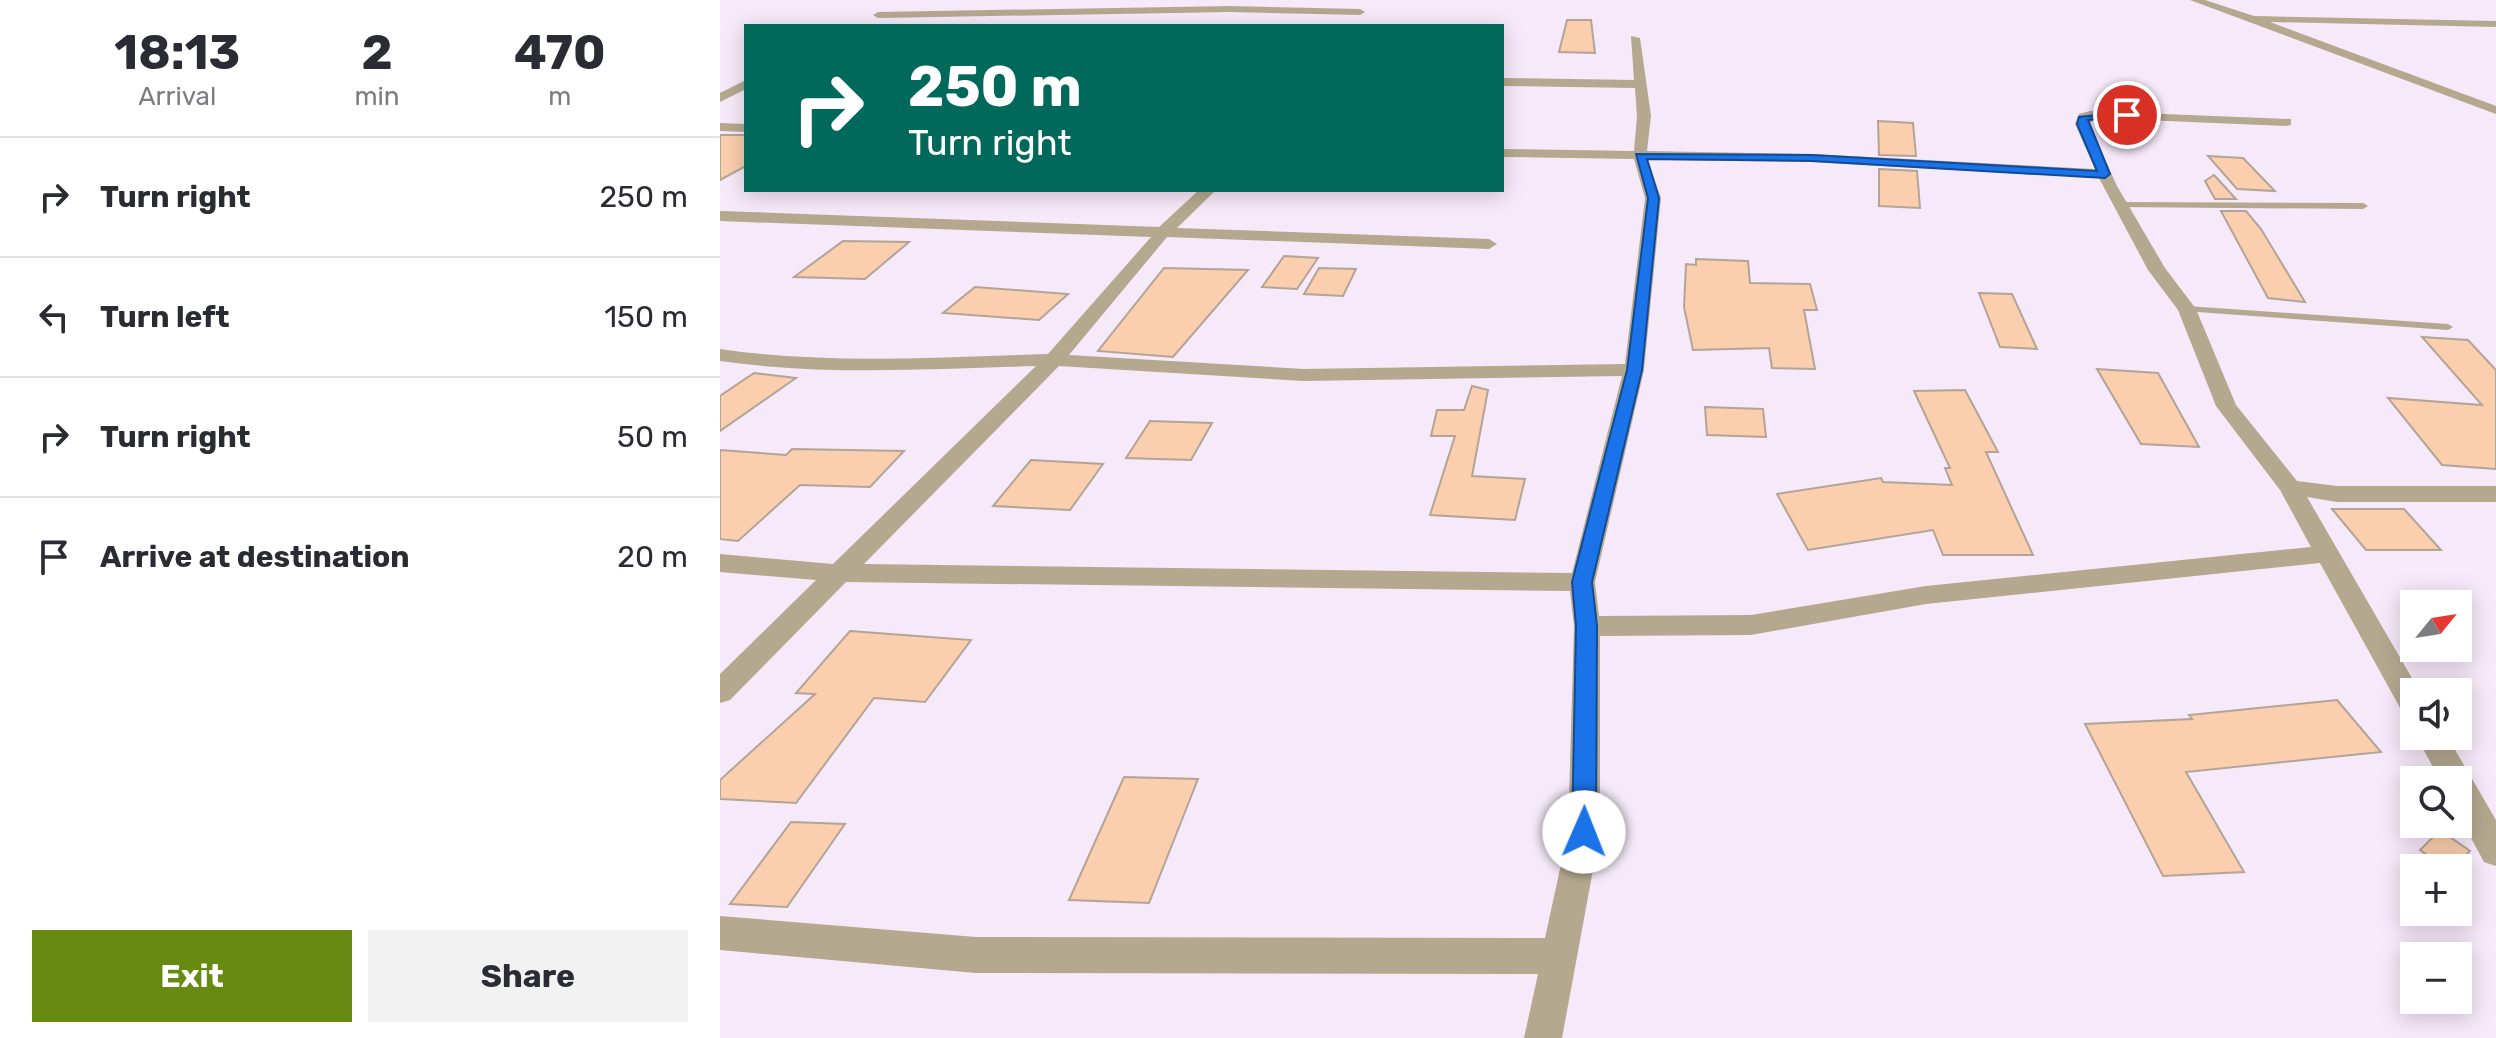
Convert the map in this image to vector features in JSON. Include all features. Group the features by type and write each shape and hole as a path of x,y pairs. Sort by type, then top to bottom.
{"street":[{"path":"903,0 872,18 1230,9 1360,12"},
{"path":"1354,24 1365,0"},
{"path":"2195,0 2496,110"},
{"path":"2253,19 2496,24"},
{"path":"1543,1038 1584,832 1587,626 1582,582 1634,370 1653,198 1640,156 1644,116 1635,38"},
{"path":"1504,82 1642,84"},
{"path":"720,98 744,85"},
{"path":"2286,122 2095,114 2084,117 2082,124 2120,205 2157,270 2187,309 2226,406 2290,487 2400,682"},
{"path":"720,127 744,128"},
{"path":"1504,153 1812,158 2105,174"},
{"path":"720,692 1054,360 1164,231 1206,192"},
{"path":"720,216 1164,231 1285,239 1489,244"},
{"path":"720,355 769,362 878,365 1054,360 1304,375 1634,370"},
{"path":"2290,487 2337,494 2496,494"},
{"path":"1587,626 1751,625 1926,595 2328,554"},
{"path":"720,563 838,573 1582,582"},
{"path":"2472,809 2496,851"},
{"path":"720,933 976,955 1560,956"}],"lane":[{"path":"2120,205 2363,206"},
{"path":"2187,309 2448,327"}],"building":[{"path":"1567,20 1591,20 1595,53 1559,52"},
{"path":"1878,121 1913,123 1916,156 1879,155"},
{"path":"720,135 744,135 744,167 720,180"},
{"path":"2208,156 2243,158 2275,191 2237,189"},
{"path":"1879,169 1917,171 1920,208 1879,206"},
{"path":"2214,175 2236,199 2215,199 2205,181"},
{"path":"2221,211 2246,211 2261,229 2305,302 2268,298"},
{"path":"843,241 909,242 865,279 794,277"},
{"path":"1284,256 1318,258 1297,289 1262,287"},
{"path":"1696,259 1748,261 1750,283 1810,284 1817,310 1804,310 1815,369 1772,368 1769,348 1693,350 1684,307 1686,264 1696,265"},
{"path":"1164,268 1248,270 1173,357 1098,351"},
{"path":"1319,268 1356,269 1343,296 1304,294"},
{"path":"975,287 1068,294 1039,320 943,313"},
{"path":"1979,293 2012,294 2037,349 2000,347"},
{"path":"2422,337 2468,340 2496,370 2496,469 2442,465 2388,398 2482,405"},
{"path":"2097,369 2158,373 2199,447 2141,444"},
{"path":"754,373 796,378 720,431 720,396"},
{"path":"1472,386 1488,390 1472,476 1525,479 1515,520 1430,515 1455,436 1431,436 1437,410 1464,410"},
{"path":"1965,390 1998,452 1986,452 2033,555 1943,555 1933,530 1808,550 1777,494 1881,478 1883,482 1952,485 1945,468 1950,468 1914,391"},
{"path":"1705,407 1763,409 1766,437 1707,435"},
{"path":"1150,421 1212,423 1191,460 1126,458"},
{"path":"792,449 904,451 870,487 800,485 738,541 720,539 720,450 786,455"},
{"path":"1031,460 1103,464 1070,510 993,506"},
{"path":"2332,509 2404,509 2441,550 2366,550"},
{"path":"850,631 971,640 925,702 874,698 796,803 720,799 720,780 815,694 796,693"},
{"path":"2337,700 2381,752 2186,772 2244,872 2163,876 2085,724 2192,719 2189,715"},
{"path":"1124,777 1198,779 1149,903 1069,900"},
{"path":"791,822 845,824 787,907 730,904"},
{"path":"2432,838 2451,838 2470,851 2467,854 2426,854 2420,850"}],"route":[{"path":"1584,832 1587,626 1582,582 1634,370 1653,198 1640,156 1689,154 1812,158 2105,174 2082,124 2084,117 2095,114 2127,115"}]}
